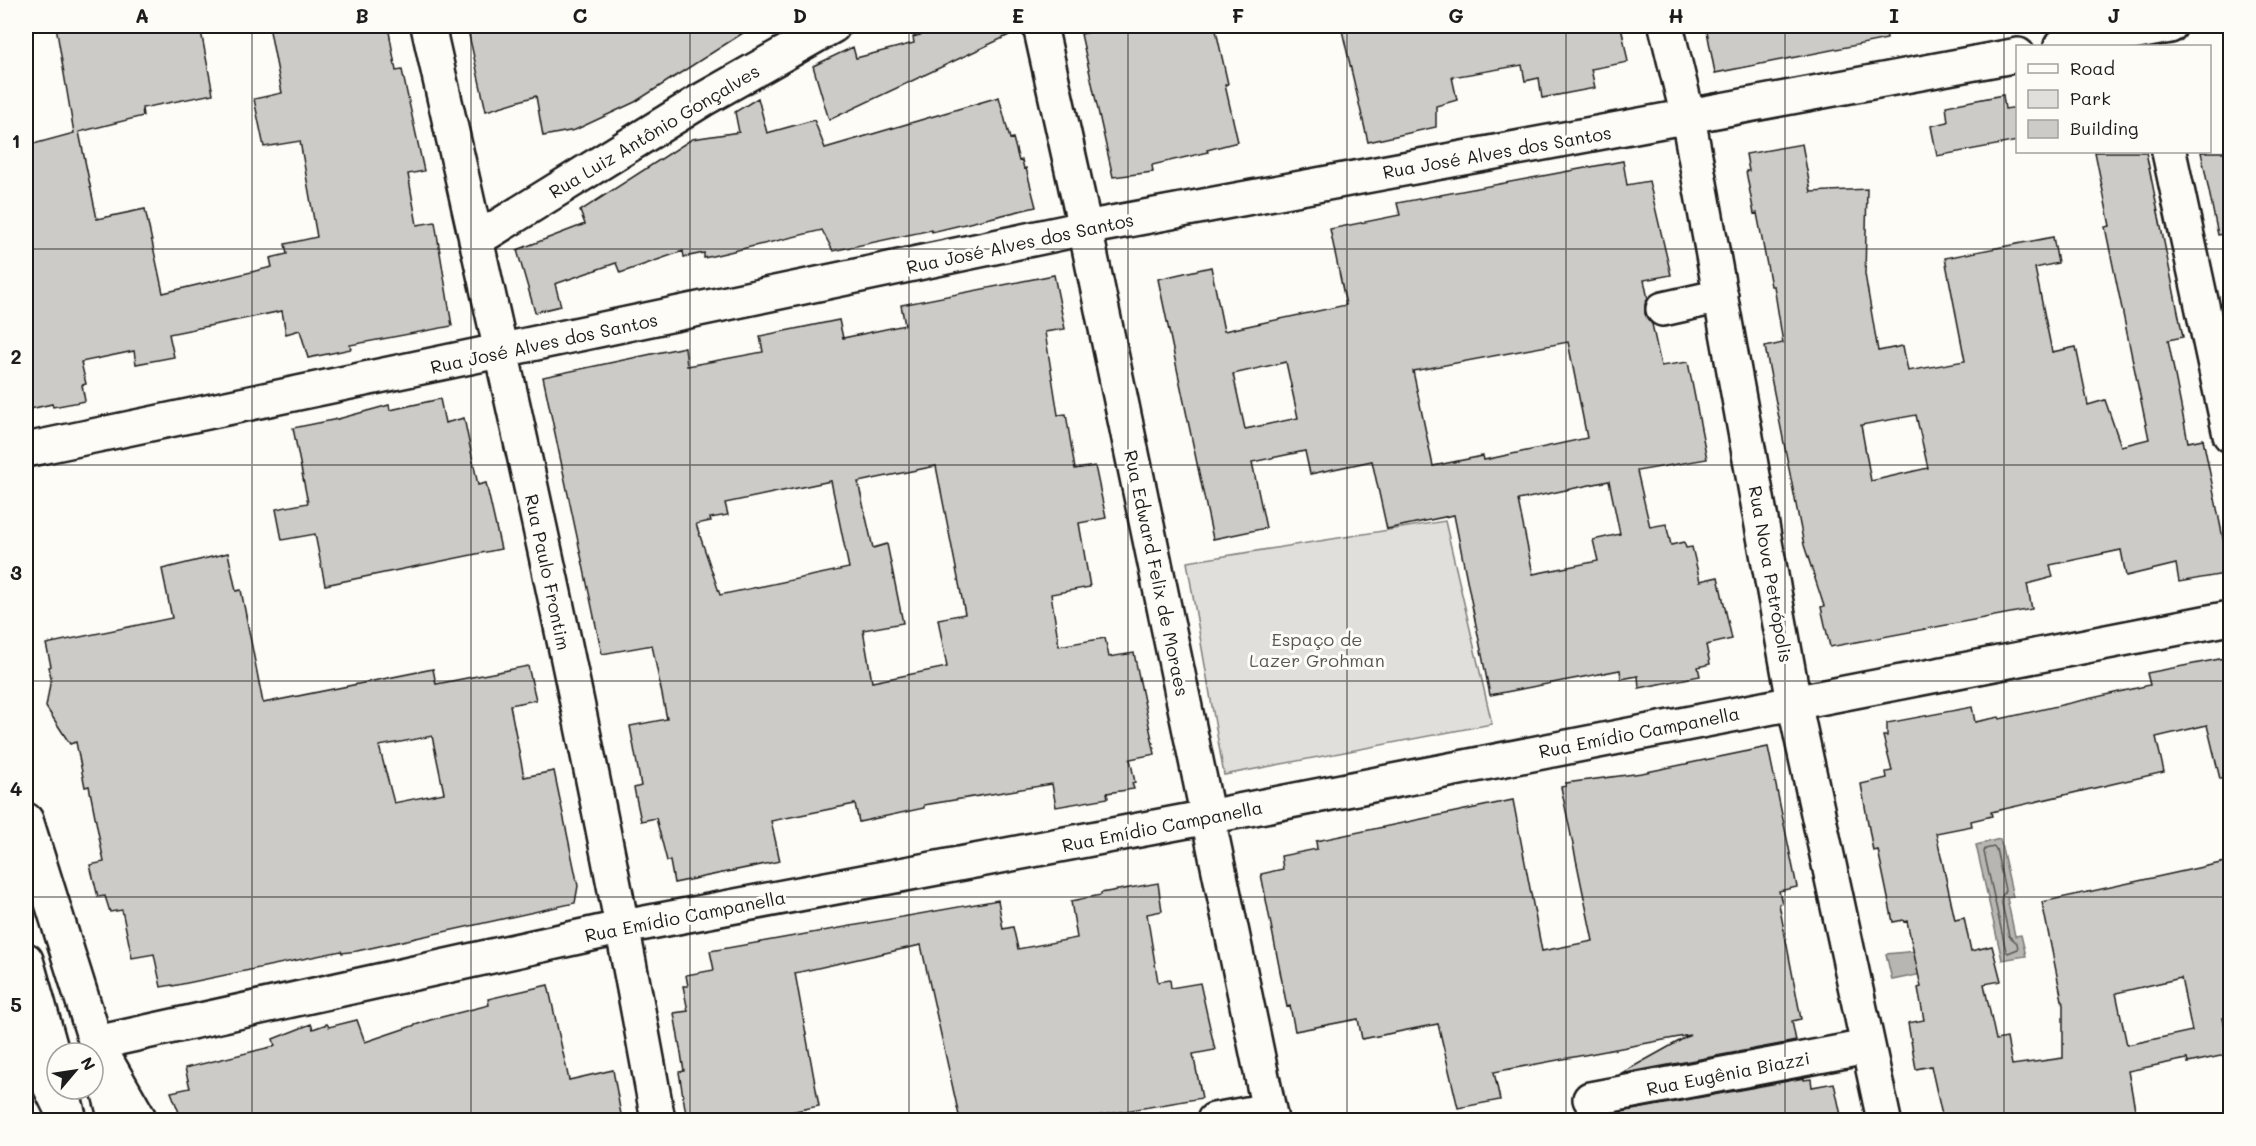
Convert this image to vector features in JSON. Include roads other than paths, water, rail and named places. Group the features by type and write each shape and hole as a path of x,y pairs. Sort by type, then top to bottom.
{"main road":[{"name":"Rua Paulo Frontim","path":"428,26 501,352 624,927 658,1120"},
{"name":"Rua Luiz Antônio Gonçalves","path":"476,240 702,100 833,26"},
{"name":"Rua Edward Felix de Moraes","path":"1040,26 1085,228 1270,1115"},
{"name":"Rua Nova Petrópolis","path":"1666,26 1688,117 1794,702 1884,1120"},
{"path":"2067,45 2149,32"},
{"name":"Rua José Alves dos Santos","path":"26,450 1085,228 2016,55"},
{"path":"2169,153 2230,435"},
{"path":"1663,309 1720,296"},
{"name":"Rua Emídio Campanella","path":"105,1041 624,927 1208,817 2230,618"},
{"path":"26,820 95,1041"},
{"path":"26,960 49,1041"},
{"path":"26,1037 68,1120"},
{"name":"Rua Eugênia Biazzi","path":"1590,1100 1867,1047"},
{"path":"105,1059 140,1120"},
{"path":"105,1078 116,1120"},
{"path":"64,1101 68,1120"},
{"path":"1214,1120 1270,1115"}],"water":[{"path":"2000,839 2013,897 2007,898 2015,936 2021,935 2026,956 2002,960 1976,845"},
{"path":"1928,950 1932,972 1892,980 1886,954"}],"park label":[{"name":"Espaço de Lazer Grohman","path":"1317,649"}]}
